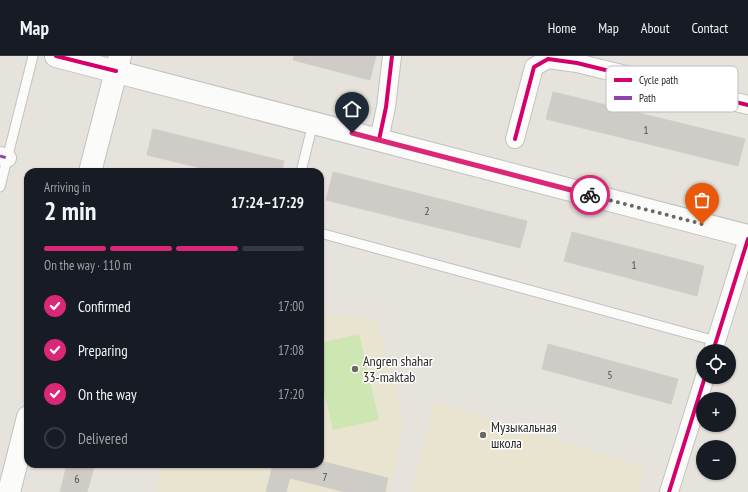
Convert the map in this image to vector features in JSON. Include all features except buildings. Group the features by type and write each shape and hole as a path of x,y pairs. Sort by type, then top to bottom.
{"main road":[{"path":"56,56 118,64 313,123 748,236"},
{"path":"93,168 118,64"},
{"path":"9,492 24,433"}],"street":[{"path":"379,140 386,107 392,56"},
{"path":"515,139 534,67 548,59 576,63 606,70"},
{"path":"738,103 748,105"},
{"path":"716,344 748,239"},
{"path":"669,492 703,384"}],"lane":[{"path":"0,187 4,157 33,56"},
{"path":"302,168 313,123"},
{"path":"324,234 708,344"}],"shaded area":[{"name":"Angren shahar 33-maktab","path":"324,314 376,318 404,419 390,492 155,492 162,468 324,468"},
{"name":"Музыкальная школа","path":"434,402 646,468 639,492 411,492"}],"green space":[{"path":"359,334 379,420 333,430 324,391 324,342"}],"marked path":[{"path":"0,156 7,158"}],"cycle path":[{"path":"56,56 116,71"},
{"path":"379,140 386,107 392,56"},
{"path":"515,139 534,67 548,59 577,63 606,70"},
{"path":"738,103 748,105"},
{"path":"715,344 748,239"},
{"path":"669,492 703,384"}],"way so far":[{"path":"590,195 702,224"}],"place":[{"name":"Angren shahar 33-maktab","path":"355,369"},
{"name":"Музыкальная школа","path":"483,435"}],"route":[{"path":"352,133 590,195"}]}
